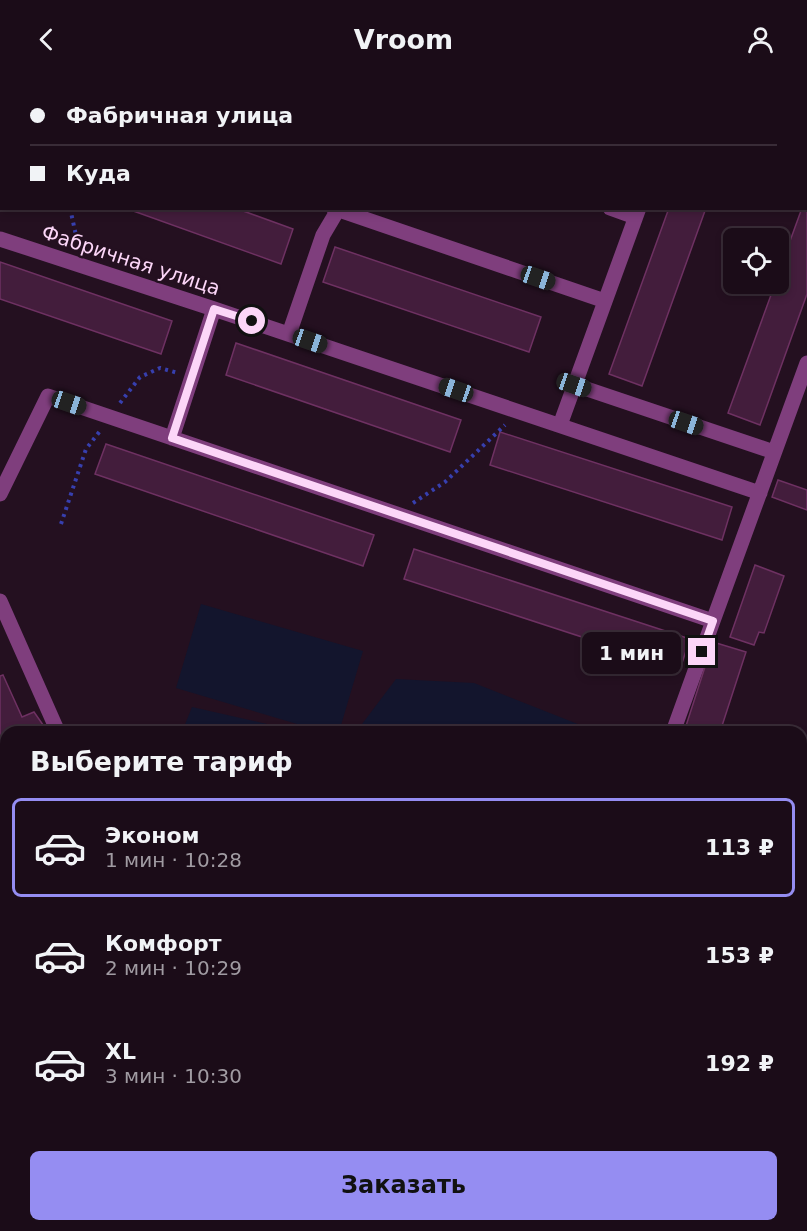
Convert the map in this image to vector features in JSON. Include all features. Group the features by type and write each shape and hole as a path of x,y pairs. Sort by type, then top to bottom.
{"street":[{"path":"289,334 323,235 336,210"},
{"path":"339,210 605,301"},
{"path":"560,425 637,213 621,210"},
{"name":"Фабричная улица","path":"0,240 214,309 760,493"},
{"path":"172,438 214,309"},
{"path":"675,726 807,363"},
{"path":"574,385 774,453"},
{"path":"0,494 48,396 713,621"},
{"path":"0,601 55,726"}],"path":[{"path":"70,210 82,266"},
{"path":"395,514 446,482 519,411"}],"shaded area":[{"path":"201,604 363,651 341,726 304,726 176,688"},
{"path":"396,679 474,683 583,726 361,726"},
{"path":"192,707 276,726 184,726"}],"building":[{"path":"131,210 241,210 293,229 281,264"},
{"path":"668,210 705,210 642,386 609,374"},
{"path":"801,210 807,210 807,294 760,425 728,413 771,294 789,294 789,244"},
{"path":"335,247 541,317 529,352 323,282"},
{"path":"0,262 172,321 161,354 0,299"},
{"path":"236,343 461,420 450,452 226,375"},
{"path":"500,432 732,507 722,540 490,465"},
{"path":"106,444 374,535 363,566 95,474"},
{"path":"778,480 807,490 807,510 772,497"},
{"path":"414,549 690,639 680,669 404,579"},
{"path":"755,565 784,576 764,633 759,632 754,645 730,637"},
{"path":"713,642 746,652 722,726 686,726"},
{"path":"3,675 22,717 34,712 44,726 0,726 0,676"}],"route":[{"path":"252,321 214,309 172,438 713,621 702,652"}]}
